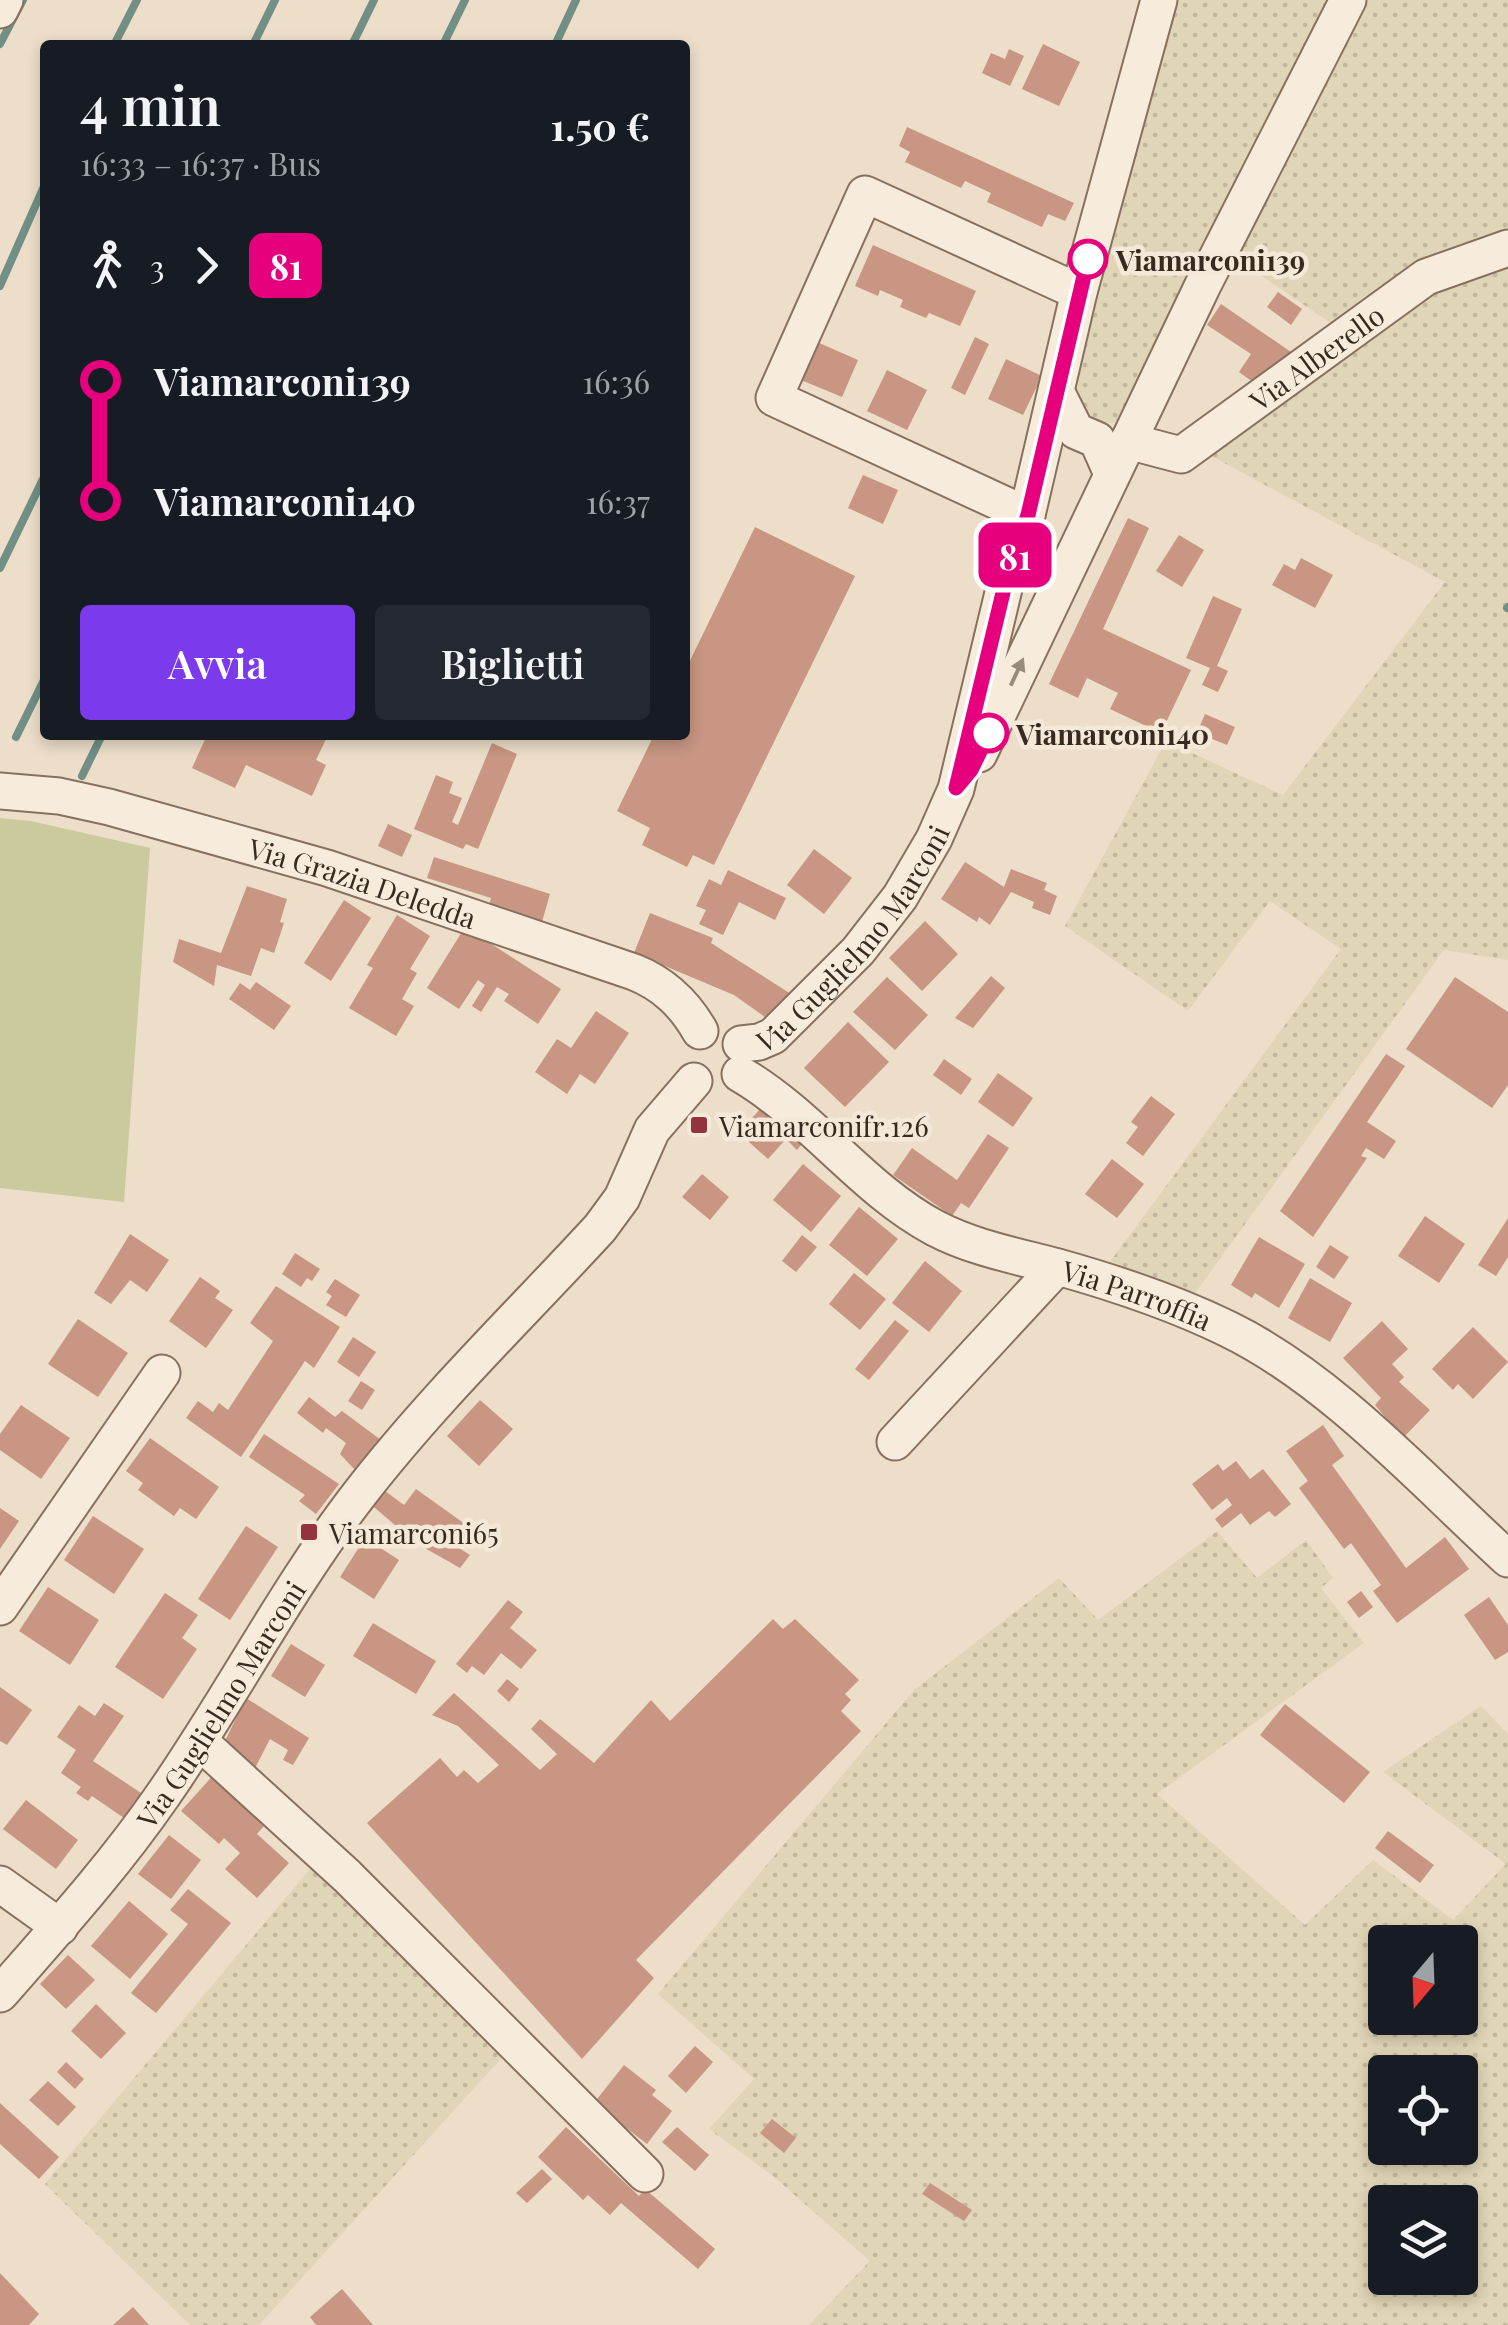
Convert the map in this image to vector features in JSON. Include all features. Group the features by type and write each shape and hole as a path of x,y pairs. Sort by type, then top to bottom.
{"street":[{"path":"0,10 6,0"},
{"path":"956,788 974,764 1112,474 1095,438 1057,393 1080,292 1159,0"},
{"path":"1095,438 1348,0"},
{"path":"1064,573 1049,580 1031,578 1021,568 1024,529 774,398 864,194 1080,292"},
{"name":"Via Alberello","path":"1095,438 1181,456 1426,276 1508,248"},
{"name":"Via Guglielmo Marconi","path":"741,1059 759,1042 773,1036 858,951 918,868 956,788 1007,576 1024,529 1095,438"},
{"name":"Via Grazia Deledda","path":"0,791 59,796 328,868 616,966 653,980 672,994 700,1031"},
{"path":"720,1029 734,1036 741,1059 734,1082 714,1089 694,1081 687,1073 684,1052 700,1031 720,1029"},
{"name":"Via Parroffia","path":"741,1059 774,1094 906,1211 939,1230 976,1245 1104,1280 1227,1328 1312,1380 1508,1559"},
{"name":"Via Guglielmo Marconi","path":"0,1994 134,1837 294,1588 362,1491 600,1228 622,1198 652,1130 694,1081"},
{"path":"895,1442 1057,1267"},
{"path":"0,1606 162,1373"},
{"path":"199,1741 348,1876 644,2174"},
{"path":"0,1884 60,1927"}],"shaded area":[{"path":"1174,0 1508,0 1508,960 1444,950 1195,1293 1110,1262 1341,949 1270,901 1188,1011 1065,926 1166,741 1283,795 1445,582 1204,452 1363,345 1213,243 1130,414 1112,423 1094,421 1077,401 1078,377"},
{"path":"1217,1531 1257,1578 1306,1540 1333,1578 1321,1588 1364,1643 1157,1794 1305,1925 1373,1860 1453,1920 1506,1864 1383,1772 1481,1706 1508,1734 1508,2325 809,2325 870,2261 773,2176 709,2129 754,2079 658,1994 914,1690 1059,1578 1098,1620"},
{"path":"315,1863 507,2052 259,2325 190,2325 45,2184"}],"green space":[{"path":"0,818 31,821 150,848 124,1202 0,1188"}],"building":[{"path":"1043,44 1080,62 1059,106 1022,89"},
{"path":"1009,49 1024,56 1010,86 982,73 991,53 1005,59"},
{"path":"907,127 1074,203 1065,221 1048,214 1042,227 987,202 991,193 965,181 961,188 905,162 910,152 899,146"},
{"path":"873,245 976,291 960,326 929,313 926,318 900,307 903,300 880,290 878,296 855,286"},
{"path":"1278,292 1302,309 1291,325 1267,307"},
{"path":"1221,304 1297,356 1261,388 1239,372 1251,354 1207,325"},
{"path":"975,337 989,344 965,395 951,388"},
{"path":"817,342 858,360 842,397 801,380"},
{"path":"1006,359 1042,376 1023,415 988,399"},
{"path":"887,370 927,390 907,430 867,411"},
{"path":"863,475 898,490 883,524 848,508"},
{"path":"1128,518 1149,528 1103,629 1191,670 1161,733 1110,709 1118,693 1087,678 1078,698 1049,684"},
{"path":"755,527 855,576 714,865 693,855 687,867 642,845 650,828 617,811 652,740 690,740 690,661"},
{"path":"1179,535 1204,550 1182,587 1156,571"},
{"path":"1301,558 1333,575 1315,608 1272,585 1284,564 1295,570"},
{"path":"1213,596 1242,609 1217,666 1228,671 1218,692 1202,685 1210,668 1186,658"},
{"path":"1205,714 1235,727 1227,745 1197,733"},
{"path":"205,740 326,740 316,760 326,765 312,796 246,765 235,788 192,768"},
{"path":"492,743 517,754 478,849 466,844 463,849 414,829 436,775 453,782 449,793 462,798 452,822 458,825"},
{"path":"388,824 412,835 402,857 378,846"},
{"path":"814,849 852,878 824,914 787,885"},
{"path":"434,857 550,894 542,922 489,905 491,898 427,878"},
{"path":"965,862 1004,887 1011,869 1047,883 1044,890 1057,896 1050,915 1032,908 1034,902 1011,892 990,925 979,917 977,922 941,899"},
{"path":"728,870 786,898 775,920 739,902 723,935 699,924 706,910 696,906 709,879 721,885"},
{"path":"247,886 287,899 274,953 261,948 251,976 217,965 214,986 173,962 179,939 221,953"},
{"path":"344,900 371,918 331,981 304,963"},
{"path":"650,913 713,938 711,943 791,994 772,1022 734,995 634,953"},
{"path":"397,915 430,936 410,969 417,973 402,999 414,1006 396,1036 349,1008 373,968 367,965"},
{"path":"925,921 958,954 922,991 889,958"},
{"path":"465,927 561,989 538,1024 504,1001 509,994 497,987 481,1012 472,1006 485,985 478,980 459,1009 427,988"},
{"path":"991,976 1005,988 973,1028 955,1018"},
{"path":"887,977 928,1015 895,1050 853,1012"},
{"path":"1455,977 1508,1012 1508,1085 1492,1108 1406,1049"},
{"path":"256,982 291,1006 274,1030 229,999 240,983 250,990"},
{"path":"596,1011 629,1033 595,1084 580,1074 567,1094 535,1072 557,1039 571,1048"},
{"path":"848,1022 889,1062 845,1107 804,1068"},
{"path":"1386,1054 1405,1066 1367,1122 1396,1141 1384,1159 1366,1148 1361,1156 1367,1158 1313,1237 1280,1211"},
{"path":"944,1059 972,1079 961,1095 933,1075"},
{"path":"998,1073 1033,1098 1013,1127 978,1102"},
{"path":"1151,1096 1175,1114 1143,1156 1126,1143 1138,1127 1131,1122"},
{"path":"767,1101 808,1137 797,1150 786,1139 768,1159 739,1133"},
{"path":"988,1134 1009,1148 969,1208 961,1203 952,1216 893,1175 912,1148 957,1180"},
{"path":"1112,1159 1144,1184 1117,1218 1085,1194"},
{"path":"803,1164 841,1196 811,1232 773,1200"},
{"path":"702,1174 729,1197 710,1220 682,1197"},
{"path":"859,1207 898,1239 867,1276 829,1245"},
{"path":"1425,1216 1465,1244 1439,1283 1398,1256"},
{"path":"1508,1218 1508,1257 1496,1276 1478,1265"},
{"path":"130,1234 169,1260 147,1292 130,1280 111,1304 94,1293"},
{"path":"802,1235 817,1247 796,1272 782,1261"},
{"path":"1259,1237 1305,1264 1279,1308 1255,1293 1252,1298 1231,1285"},
{"path":"1330,1245 1349,1257 1334,1279 1316,1267"},
{"path":"295,1253 320,1269 312,1281 307,1278 301,1287 282,1274"},
{"path":"925,1261 962,1291 929,1332 892,1303"},
{"path":"854,1273 886,1299 860,1330 829,1304"},
{"path":"200,1277 220,1291 215,1298 233,1310 206,1348 169,1321"},
{"path":"1310,1278 1352,1303 1330,1342 1288,1318"},
{"path":"335,1279 360,1295 346,1317 326,1305 332,1296 326,1292"},
{"path":"276,1286 340,1327 314,1368 305,1361 241,1457 186,1418 198,1401 213,1412 219,1403 228,1410 273,1341 250,1323"},
{"path":"78,1319 128,1353 98,1397 48,1364"},
{"path":"895,1320 909,1331 869,1380 855,1369"},
{"path":"1382,1321 1408,1349 1392,1364 1404,1377 1399,1382 1430,1410 1403,1438 1375,1405 1381,1398 1343,1358"},
{"path":"1473,1327 1508,1362 1473,1399 1458,1384 1453,1390 1432,1369"},
{"path":"353,1337 376,1352 359,1377 337,1362"},
{"path":"361,1381 375,1390 362,1410 348,1401"},
{"path":"309,1397 335,1417 342,1411 385,1443 356,1471 340,1454 346,1443 326,1428 323,1433 297,1413"},
{"path":"480,1400 513,1429 479,1466 447,1436"},
{"path":"21,1405 70,1438 41,1479 0,1450 0,1434"},
{"path":"1323,1425 1344,1456 1332,1465 1406,1568 1445,1537 1469,1569 1397,1623 1373,1591 1381,1585 1351,1543 1344,1549 1299,1488 1308,1481 1286,1451"},
{"path":"264,1434 339,1484 316,1514 299,1501 305,1495 249,1457"},
{"path":"150,1438 219,1487 196,1519 180,1508 174,1516 138,1490 143,1483 126,1471"},
{"path":"1236,1461 1250,1479 1263,1469 1291,1504 1275,1517 1269,1511 1250,1525 1241,1513 1222,1528 1215,1519 1232,1505 1227,1498 1212,1510 1192,1484 1218,1464 1223,1471"},
{"path":"381,1488 404,1505 416,1489 465,1524 448,1541 470,1555 460,1568 416,1543 368,1502"},
{"path":"0,1508 19,1521 0,1549"},
{"path":"93,1516 144,1549 114,1594 64,1560"},
{"path":"246,1526 278,1547 230,1620 198,1599"},
{"path":"365,1538 399,1560 374,1599 340,1577"},
{"path":"48,1587 99,1620 70,1665 19,1631"},
{"path":"1361,1591 1373,1607 1359,1618 1347,1602"},
{"path":"165,1593 198,1615 182,1638 197,1649 163,1699 115,1667"},
{"path":"1489,1597 1508,1625 1508,1652 1495,1660 1464,1615"},
{"path":"508,1600 523,1612 510,1628 537,1650 521,1669 501,1653 484,1675 472,1666 467,1673 456,1664"},
{"path":"773,1619 783,1629 795,1619 859,1680 845,1694 851,1700 841,1711 861,1731 636,1960 654,1978 582,2059 367,1823 440,1758 457,1777 464,1770 478,1783 499,1765 458,1726 432,1715 454,1693 540,1770 557,1754 531,1729 540,1719 594,1763 651,1700 670,1721"},
{"path":"373,1623 436,1661 416,1694 353,1656"},
{"path":"291,1644 325,1665 305,1697 271,1676"},
{"path":"507,1679 519,1689 509,1702 497,1691"},
{"path":"0,1687 32,1710 7,1745 0,1741"},
{"path":"246,1698 309,1738 293,1765 283,1760 288,1750 270,1739 252,1774 222,1747"},
{"path":"104,1703 124,1716 93,1761 144,1795 127,1820 92,1796 88,1801 76,1793 81,1787 61,1773 76,1750 57,1737 79,1705 95,1716"},
{"path":"1285,1704 1370,1772 1344,1803 1260,1735"},
{"path":"217,1771 271,1818 257,1834 289,1863 257,1898 225,1869 240,1853 224,1838 219,1844 181,1811"},
{"path":"26,1800 78,1840 56,1869 3,1829"},
{"path":"1388,1831 1434,1865 1420,1883 1375,1848"},
{"path":"169,1835 201,1860 171,1899 138,1874"},
{"path":"188,1889 231,1923 156,2013 131,1993 188,1924 170,1910"},
{"path":"129,1901 168,1934 130,1979 91,1946"},
{"path":"68,1955 95,1980 66,2009 40,1984"},
{"path":"96,2004 126,2033 101,2059 71,2031"},
{"path":"695,2046 713,2062 686,2093 668,2076"},
{"path":"66,2062 84,2079 75,2089 57,2072"},
{"path":"624,2065 656,2090 652,2095 672,2111 647,2144 594,2103"},
{"path":"48,2081 76,2107 58,2126 29,2100"},
{"path":"0,2103 59,2157 39,2179 0,2144"},
{"path":"772,2119 796,2138 784,2153 760,2133"},
{"path":"566,2127 639,2196 645,2189 715,2249 698,2269 621,2203 610,2215 588,2195 583,2200 538,2157"},
{"path":"677,2127 709,2155 695,2171 662,2142"},
{"path":"542,2169 552,2179 527,2203 516,2193"},
{"path":"930,2183 972,2210 964,2221 922,2194"},
{"path":"0,2273 39,2314 29,2325 0,2325"},
{"path":"342,2289 373,2325 316,2325 310,2317"},
{"path":"133,2307 149,2325 113,2325"}],"waterway":[{"path":"0,44 23,0"},
{"path":"117,40 137,0"},
{"path":"255,40 275,0"},
{"path":"354,40 374,0"},
{"path":"445,40 465,0"},
{"path":"557,40 576,0"},
{"path":"0,286 40,195"},
{"path":"0,568 40,485"},
{"path":"16,737 40,688"},
{"path":"82,776 100,740"}],"bus line":[{"name":"81","path":"989,733 971,770 956,788 1007,576 1028,515 1088,259"}],"place":[{"name":"Viamarconi139","path":"1088,259"},
{"name":"Viamarconi140","path":"989,733"},
{"name":"Viamarconifr.126","path":"699,1125"},
{"name":"Viamarconi65","path":"309,1532"}]}
